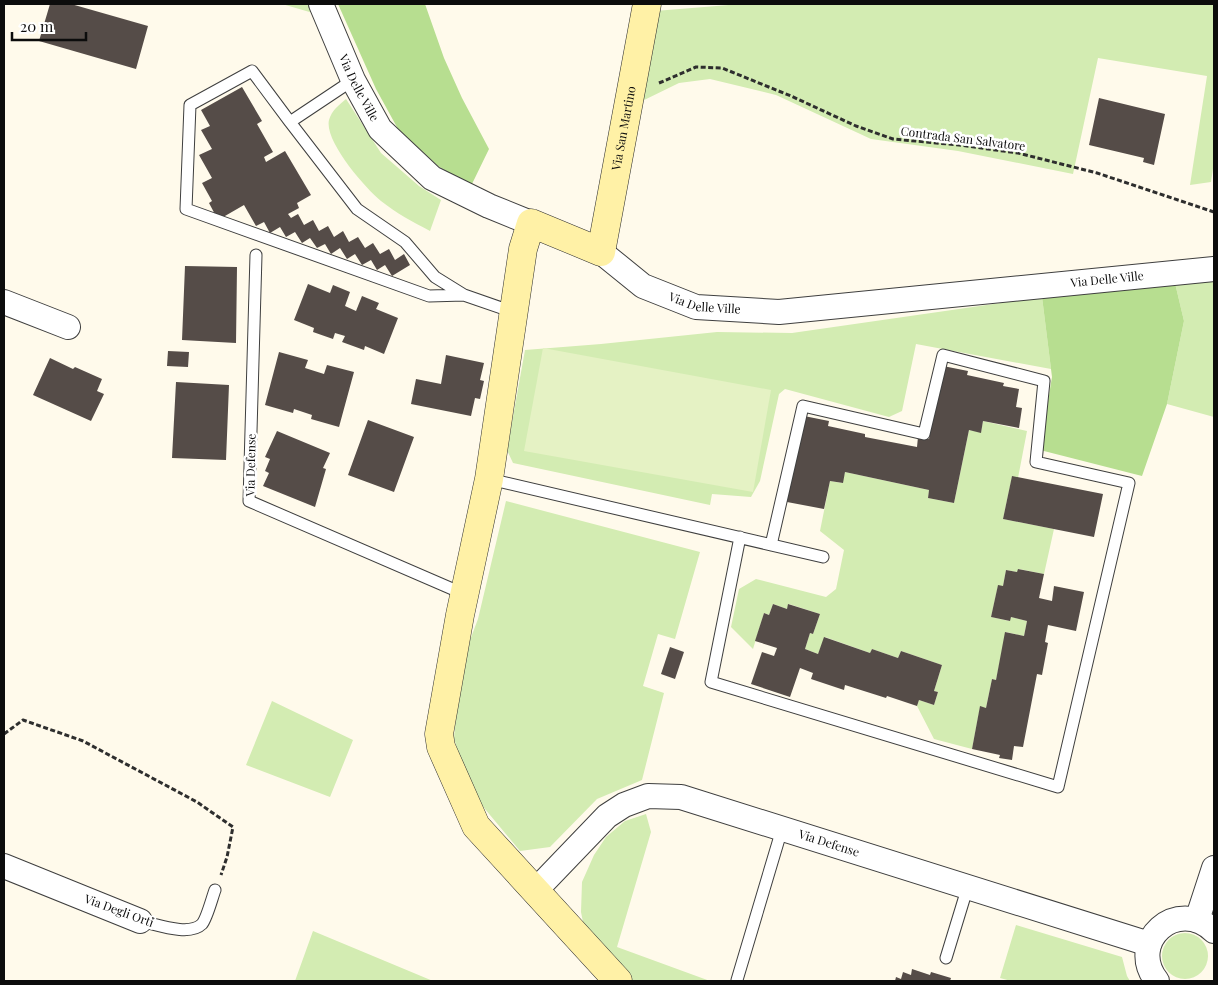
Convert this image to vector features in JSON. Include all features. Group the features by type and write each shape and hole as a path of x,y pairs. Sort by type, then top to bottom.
{"street":[{"name":"Via Delle Ville","path":"321,4 353,80 380,129 432,178 489,206 601,252 643,286 696,307 779,312 1214,269"},
{"name":"Via San Martino","path":"601,252 647,4"},
{"path":"531,223 522,249 489,479 464,594 445,691 439,734 442,747 476,826 618,981"},
{"path":"4,302 68,327"},
{"name":"Via Defense","path":"535,891 607,816 624,805 648,796 680,797 1150,944"},
{"name":"Via Degli Orti","path":"4,866 140,920"},
{"path":"1157,981 1150,969 1147,956 1155,934 1168,922 1186,918 1206,925 1214,870"}],"lane":[{"path":"464,296 429,296 186,209 190,105 252,71 357,209 405,242 435,277 464,296 512,312"},
{"path":"290,122 353,80"},
{"name":"Via Defense","path":"256,255 249,501 464,594"},
{"path":"740,537 711,682 1058,787 1129,483 1036,462 1044,381 943,355 924,434 803,406 772,545"},
{"path":"489,479 823,557"},
{"path":"736,980 782,829"},
{"path":"946,958 968,886"},
{"name":"Via Degli Orti","path":"140,920 185,930 196,928 203,923 215,890"}],"path":[{"name":"Contrada San Salvatore","path":"630,94 696,67 722,68 791,96 856,126 892,139 1018,153 1097,173 1214,212"},
{"path":"4,734 23,720 83,741 196,802 233,826 227,857 215,890"}],"green space":[{"path":"282,4 310,4 313,13"},
{"path":"338,4 425,4 444,58 462,98 489,149 471,186 438,166 398,129 376,89"},
{"path":"741,4 1214,4 1214,162 1211,182 1190,185 1207,76 1098,58 1073,174 958,151 871,139 776,95 710,79 679,83 636,104 655,11"},
{"path":"346,99 381,153 419,186 441,200 430,231 381,201 365,186 347,164 329,129 330,116"},
{"path":"1214,279 1214,417 1167,404 1184,321 1175,283"},
{"path":"1175,283 1184,321 1167,404 1142,476 1040,450 1052,377 1042,297"},
{"path":"1042,297 1051,369 916,344 902,411 889,417 785,389 779,394 760,481 751,497 712,494 710,505 513,463 507,450 525,350 717,332 792,333"},
{"path":"543,348 771,390 753,492 524,451"},
{"path":"983,421 1027,431 1018,478 1012,477 1003,519 1054,529 1044,574 1019,569 1017,572 1006,570 1003,586 998,586 991,617 1009,621 1011,617 1027,621 1024,636 1006,632 996,680 992,679 986,708 980,707 972,749 934,739 917,706 919,700 934,705 938,692 934,691 942,665 901,651 898,658 872,649 870,653 825,637 818,654 805,649 810,633 813,634 820,614 789,604 787,609 773,604 769,615 764,613 753,649 731,627 739,589 756,579 826,597 836,589 844,550 820,531 830,481 842,483 845,472 929,490 928,498 954,503 969,430 981,432"},
{"path":"506,501 700,552 675,639 658,634 643,686 664,693 642,780 597,799 550,847 520,851 470,791 454,738 457,703 470,640 478,619"},
{"path":"272,701 353,740 330,797 246,765"},
{"path":"646,814 651,832 617,947 710,981 628,981 585,932 581,912 582,882 594,855 606,837 625,821"},
{"path":"1016,925 1122,957 1130,981 1011,981 1000,978"},
{"path":"313,931 433,981 295,981"},
{"path":"1185,933 1198,937 1204,943 1208,956 1204,969 1198,975 1185,979 1172,975 1166,969 1162,956 1166,943 1172,937"}],"building":[{"path":"50,4 71,4 148,26 136,69 39,41"},
{"path":"242,87 262,121 257,124 273,152 264,157 266,162 285,151 311,195 297,203 299,208 288,214 291,218 298,214 304,225 313,220 319,231 328,226 334,237 343,231 349,242 358,237 365,248 373,243 380,254 389,249 395,260 404,254 410,265 392,276 385,265 377,270 371,260 362,265 355,254 347,259 340,248 331,254 325,244 317,248 310,238 302,243 295,232 286,237 280,227 270,233 264,222 256,226 244,205 218,220 209,203 212,201 202,183 212,178 199,155 212,149 201,130 210,126 201,110"},
{"path":"1099,98 1165,114 1154,165 1143,162 1144,158 1089,145"},
{"path":"185,266 237,267 236,343 182,340"},
{"path":"308,284 330,293 333,285 350,292 345,306 356,311 362,296 379,303 376,309 398,318 384,354 365,346 364,350 342,342 345,336 335,333 333,339 313,332 314,328 294,320"},
{"path":"168,351 189,352 188,367 167,366"},
{"path":"279,352 308,360 305,368 324,374 327,365 354,372 339,427 311,419 312,415 294,409 293,413 265,405"},
{"path":"446,355 484,363 480,380 484,381 480,399 475,398 471,416 411,404 416,379 441,384"},
{"path":"50,358 73,369 75,367 102,379 97,391 104,394 91,421 33,395"},
{"path":"943,366 968,371 967,375 1004,383 1003,386 1019,389 1016,407 1022,408 1019,428 983,421 981,433 969,430 954,503 928,498 929,490 845,472 843,483 830,481 824,509 787,502 804,416 829,421 828,426 865,434 865,437 917,447 918,437 929,439"},
{"path":"176,382 229,385 226,460 172,458"},
{"path":"368,420 414,437 394,492 348,475"},
{"path":"277,431 330,453 323,468 326,469 315,507 263,486 269,473 265,471 270,459 265,457"},
{"path":"1012,476 1103,494 1094,537 1003,519"},
{"path":"1018,569 1044,574 1039,598 1052,601 1054,586 1084,592 1076,631 1048,625 1045,642 1048,643 1042,675 1037,674 1023,747 1014,746 1012,760 999,758 1000,755 972,749 980,706 986,708 992,679 996,680 1005,632 1024,636 1027,621 1011,617 1010,621 991,617 998,585 1003,586 1006,570 1017,572"},
{"path":"773,604 787,609 788,604 820,614 813,634 810,633 805,649 818,654 824,637 870,653 872,649 898,658 901,651 942,665 934,691 938,692 934,705 919,700 917,706 845,685 844,690 811,679 813,673 800,668 790,697 751,684 762,652 774,656 777,648 755,641 764,613 769,615"},
{"path":"670,647 684,652 675,679 661,674"},
{"path":"912,969 930,975 931,972 951,978 950,981 895,981 896,977 901,979 903,972 911,975"}]}
